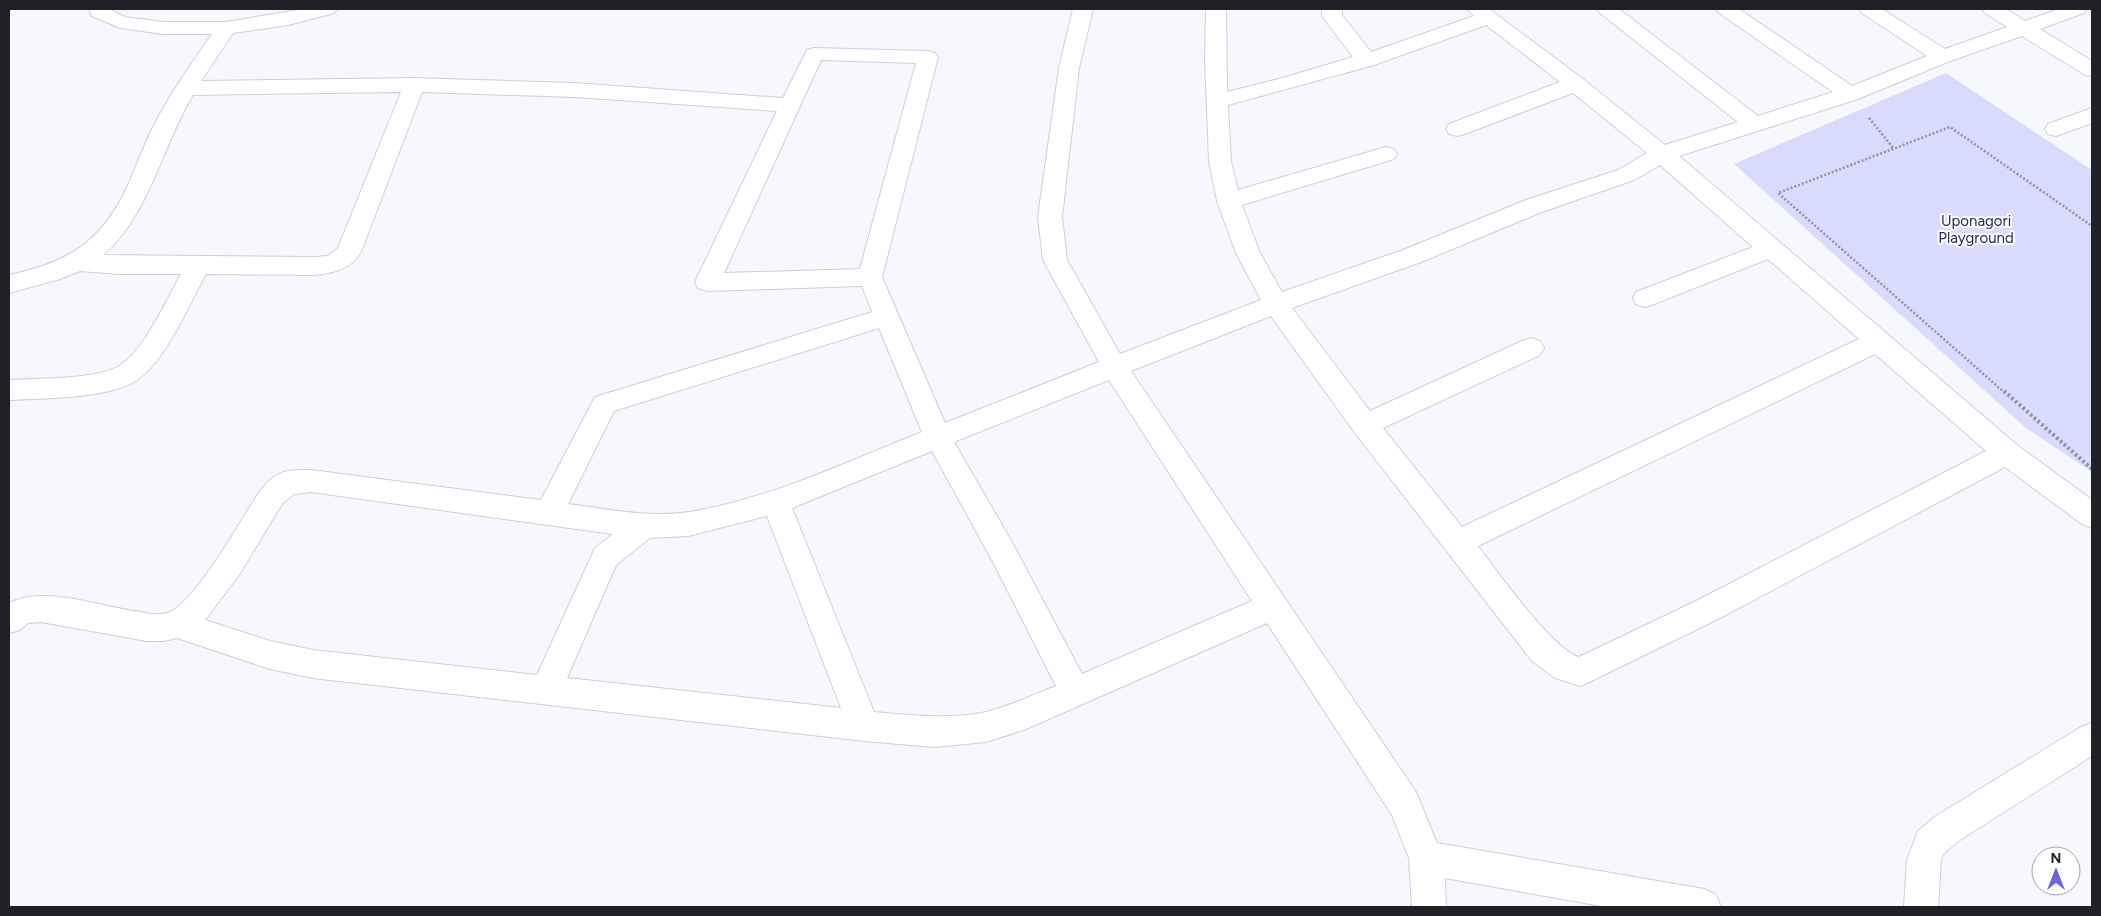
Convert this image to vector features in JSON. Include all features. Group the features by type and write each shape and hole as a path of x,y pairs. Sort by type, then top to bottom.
{"street":[{"path":"99,9 99,12 120,22 163,28 226,28 288,20 320,10"},
{"path":"1083,9 1069,68 1050,217 1056,260 1114,367 1404,804 1426,858 1429,907"},
{"path":"1216,9 1214,59 1220,162 1229,201 1248,253 1276,304 1365,425 1543,651 1566,668 1581,672 1707,610 2007,453"},
{"path":"1332,9 1332,16 1367,61"},
{"path":"1607,9 1755,125"},
{"path":"1726,9 1850,94"},
{"path":"1869,9 1943,57"},
{"path":"1992,9 2092,70"},
{"path":"178,624 202,603 272,496 287,483 311,480 644,526 688,524 776,502 1276,304 1412,256 1534,206 1626,176 1662,154 1850,94 1943,57 2077,9"},
{"path":"1217,101 1274,89 1367,61 1483,13 1576,84 1662,154 2007,453 2092,516"},
{"path":"9,284 42,278 79,262 112,233 135,194 157,141 186,88 226,28"},
{"path":"870,277 707,282 814,54 928,57 870,277 938,438 1003,553 1075,692"},
{"path":"1457,129 1576,84"},
{"path":"186,88 414,85 575,90 790,104"},
{"path":"79,262 119,265 198,266 315,266 337,263 344,259 349,252 414,85"},
{"path":"2056,129 2092,115"},
{"path":"1229,201 1386,154"},
{"path":"1645,298 1771,249"},
{"path":"9,390 102,382 129,373 145,358 198,266"},
{"path":"549,513 604,404 886,316"},
{"path":"1457,543 1878,341"},
{"path":"1365,425 1531,348"},
{"path":"776,502 864,726"},
{"path":"546,689 605,557 644,526"},
{"path":"13,612 51,609 153,628 178,624 270,655 314,664 864,726 934,732 986,727 1026,714 1272,606"},
{"path":"1921,907 1924,860 1930,843 1948,828 2092,738"},
{"path":"1426,858 1704,907"}],"path":[{"path":"1850,94 1894,149"},
{"path":"2092,226 1950,127 1778,193 2092,469"}],"green space":[{"name":"Uponagori Playground","path":"1946,73 2092,170 2092,472 2026,428 1734,164"}]}
